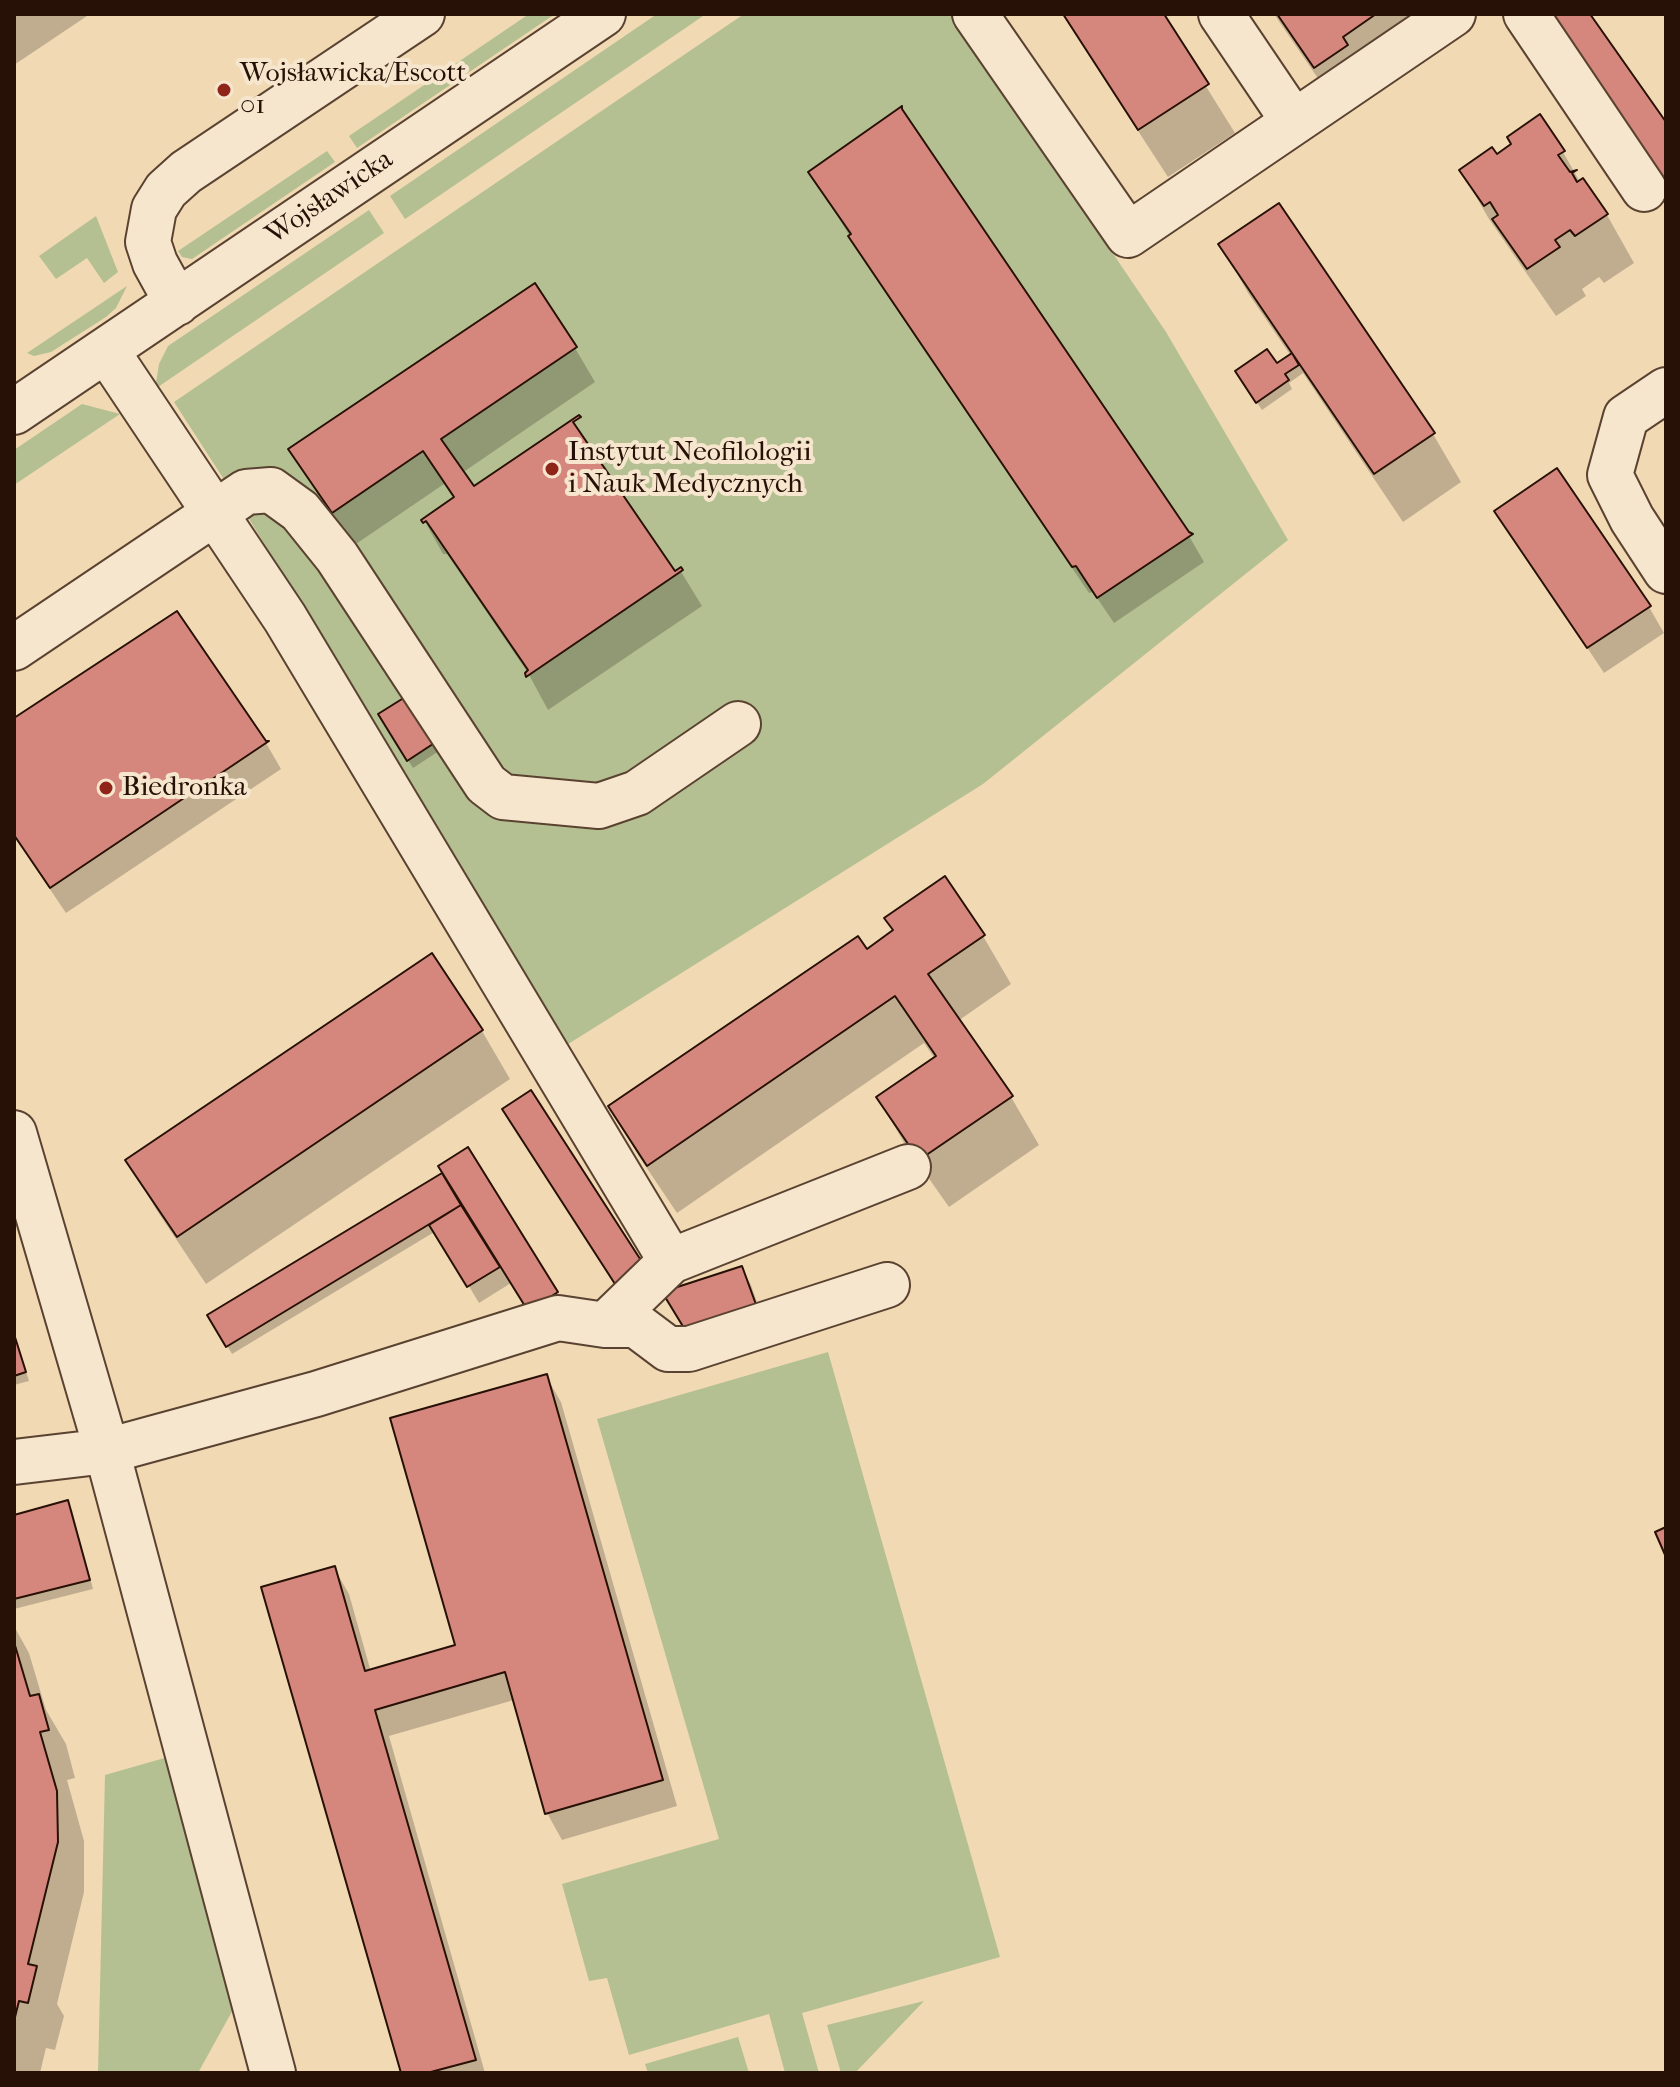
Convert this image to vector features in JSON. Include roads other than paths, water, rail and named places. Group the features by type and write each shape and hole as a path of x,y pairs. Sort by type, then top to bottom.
{"street":[{"path":"177,303 155,263 148,242 154,209 166,190 186,172 422,14"},
{"name":"Wojsławicka","path":"14,412 603,14"},
{"path":"975,14 1128,235 1453,14"},
{"path":"1221,14 1294,122"},
{"path":"1526,14 1644,189"},
{"path":"106,350 285,618 671,1261"},
{"path":"1666,390 1626,417 1610,475 1632,519 1666,571"},
{"path":"14,648 246,492 271,490 300,511 337,557 486,784 503,797 599,806 637,793 738,724"},
{"path":"14,1133 107,1451 273,2073"},
{"path":"605,1325 671,1261 908,1167"},
{"path":"14,1462 107,1451 307,1397 558,1318 605,1325 636,1325 668,1349 689,1349 887,1285"}],"place":[{"name":"Wojsławicka/Escott 01","path":"224,90"},
{"name":"Instytut Neofilologii i Nauk Medycznych","path":"552,469"},
{"name":"Biedronka","path":"106,788"}]}
